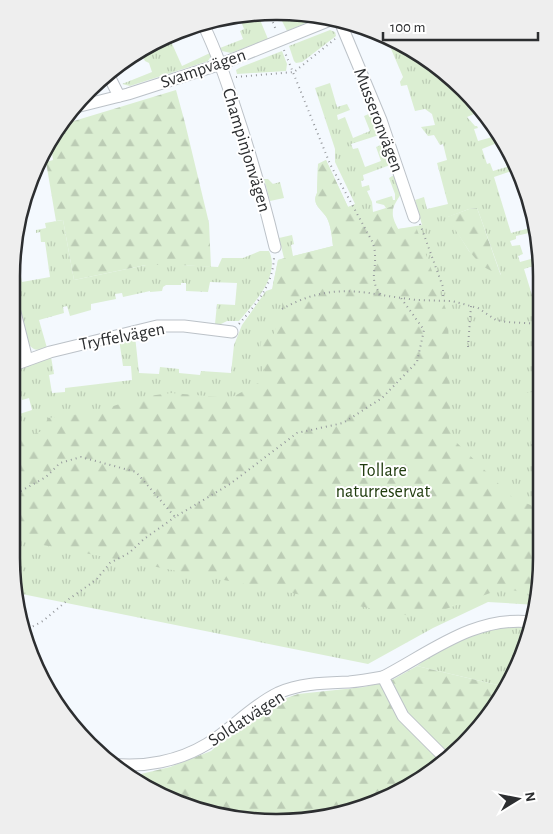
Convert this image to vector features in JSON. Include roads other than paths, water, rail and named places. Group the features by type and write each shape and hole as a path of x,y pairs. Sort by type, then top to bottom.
{"street":[{"name":"Svampvägen","path":"80,112 119,96 221,64 322,24"},
{"name":"Musseronvägen","path":"342,29 381,120 414,217"},
{"name":"Champinjonvägen","path":"206,30 221,64 256,172 275,247"},
{"path":"111,80 119,96"},
{"name":"Tryffelvägen","path":"20,363 106,337 157,326 184,326 232,332"},
{"path":"20,332 27,360"},
{"name":"Soldatvägen","path":"125,764 142,765 181,757 208,744 242,716 278,693 322,683 351,682 383,677 414,661 448,639 496,623 525,622"},
{"path":"383,677 403,716 441,754"}],"park label":[{"name":"Tollare naturreservat","path":"383,480"}]}
